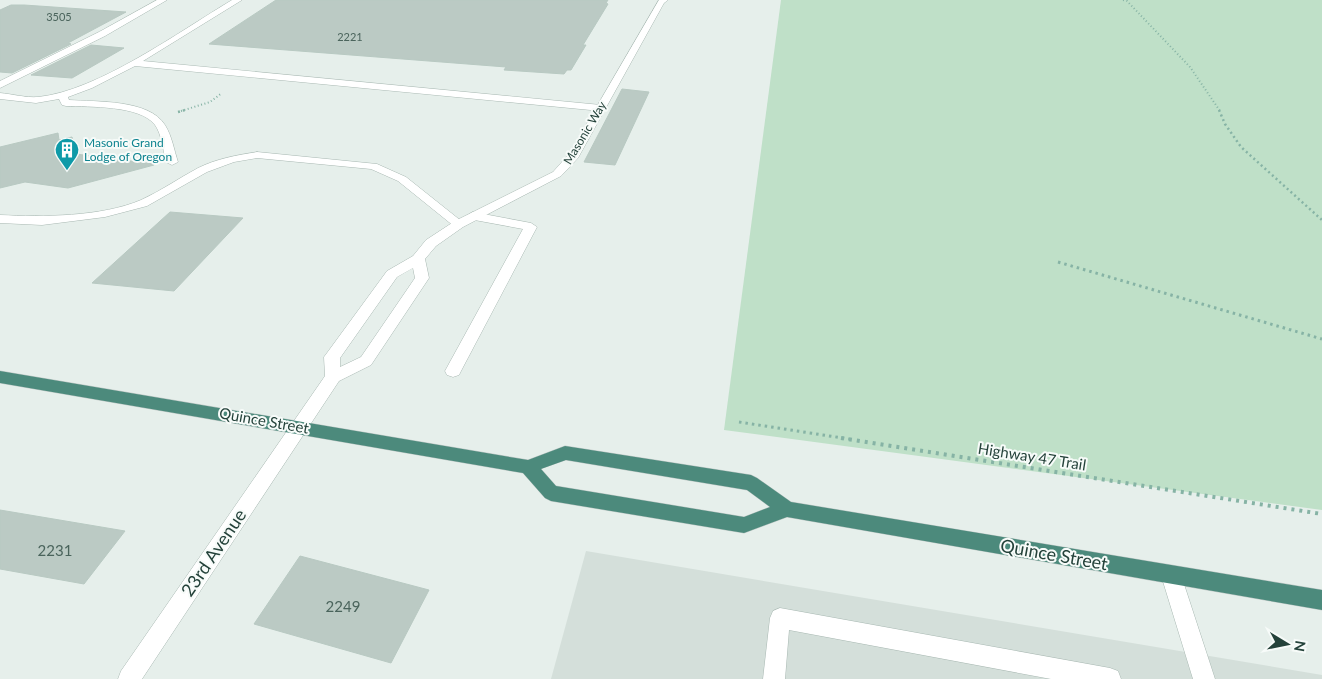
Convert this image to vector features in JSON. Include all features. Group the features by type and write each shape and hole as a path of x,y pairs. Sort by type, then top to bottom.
{"highway":[{"name":"Quince Street","path":"0,377 528,467 566,453 751,482 787,509 1322,600"},
{"path":"528,467 551,493 744,525 787,509"}],"street":[{"path":"0,85 102,34 163,0"},
{"path":"0,96 36,100 62,96 89,86 134,63 238,0"},
{"name":"Masonic Way","path":"333,377 332,357 392,274 418,259 431,243 459,224 558,174 574,156 660,2 664,0"},
{"path":"134,63 601,108"},
{"path":"62,96 66,104 132,109 145,113 154,119 163,130 172,162"},
{"path":"0,220 42,221 102,214 143,203 203,170 232,159 257,155 373,166 402,178 459,224"},
{"path":"453,371 531,227 473,216"},
{"path":"298,427 333,377 366,361 422,278 418,259"},
{"name":"23rd Avenue","path":"129,679 298,427"},
{"path":"1171,575 1204,679"},
{"path":"774,679 780,618 1110,679"}],"path":[{"path":"1123,0 1127,1 1190,66 1241,147 1322,220"},
{"path":"154,119 210,102 247,74"},
{"path":"1058,262 1322,339"},
{"name":"Highway 47 Trail","path":"739,422 1322,514"}],"shaded area":[{"path":"586,551 1322,675 1322,679 551,679"}],"green space":[{"path":"781,0 1322,0 1322,510 724,430"}],"building":[{"path":"276,0 608,0 606,3 608,4 583,45 586,45 571,70 567,70 564,74 504,70 506,67 209,44"},
{"path":"11,5 126,12 68,43 71,44 12,73 0,72 0,10"},
{"path":"91,45 124,48 72,78 31,75"},
{"path":"622,89 649,92 615,165 584,162"},
{"name":"Masonic Grand Lodge of Oregon","path":"58,133 59,140 72,137 76,154 154,165 68,188 25,182 0,188 0,147"},
{"path":"170,212 243,218 174,291 92,283"},
{"path":"0,510 125,531 84,584 0,569"},
{"path":"300,556 429,590 391,663 254,624"}],"place":[{"name":"Masonic Grand Lodge of Oregon","path":"67,171"}]}
